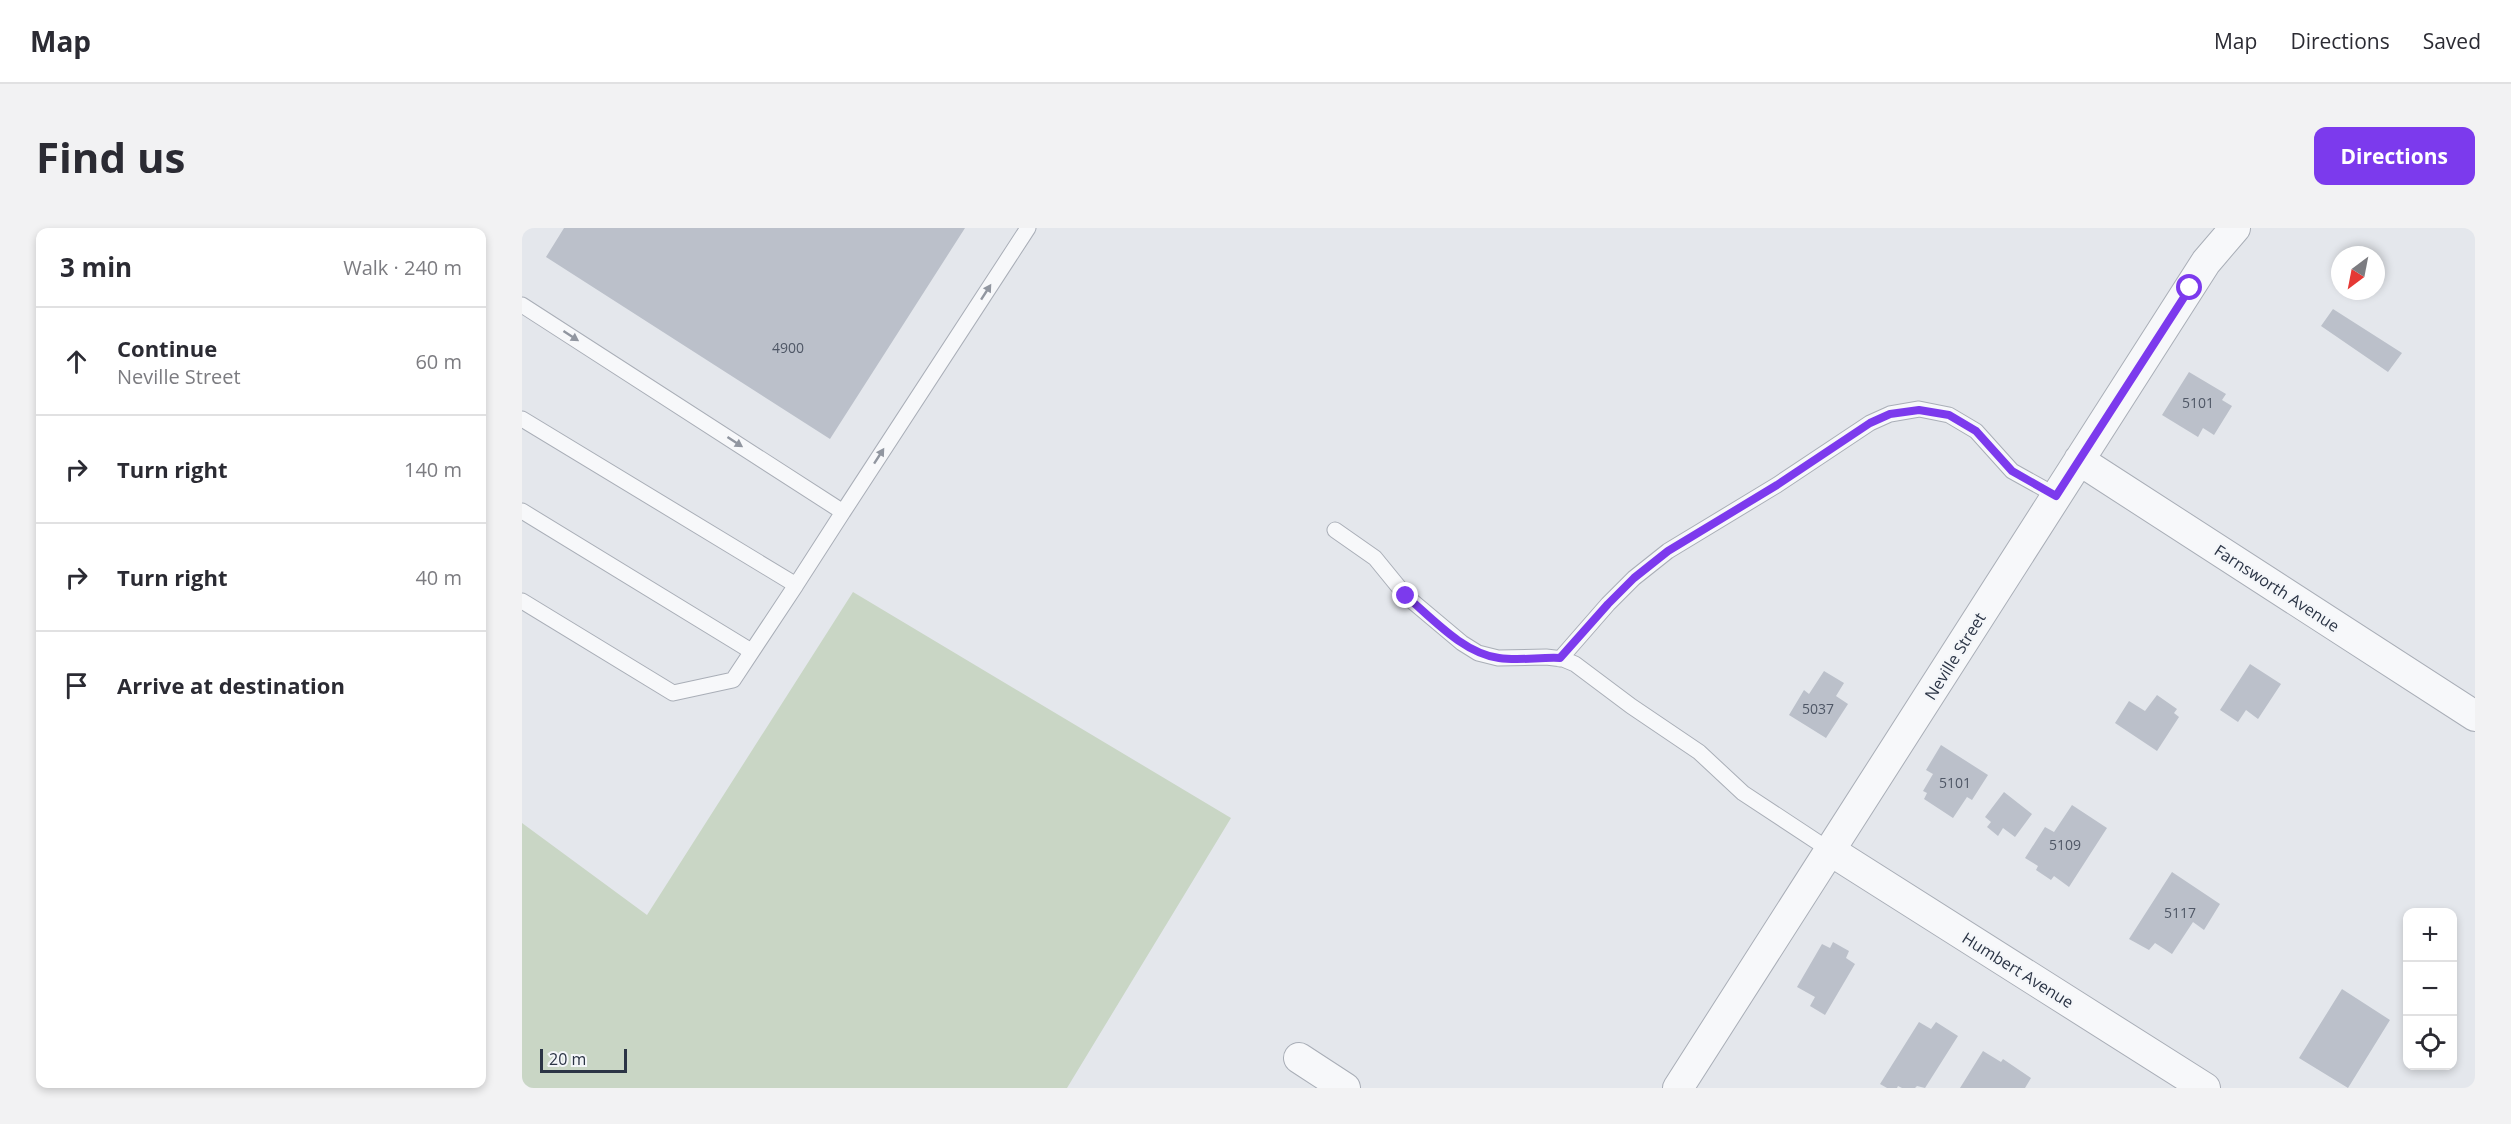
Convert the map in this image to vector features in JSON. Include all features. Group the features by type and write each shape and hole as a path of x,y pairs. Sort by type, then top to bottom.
{"street":[{"name":"Neville Street","path":"1678,1088 2206,262 2235,228"},
{"name":"Farnsworth Avenue","path":"2079,460 2475,716"},
{"name":"Humbert Avenue","path":"1831,851 2205,1088"},
{"path":"1299,1058 1345,1088"}],"lane":[{"path":"522,601 673,693 732,680 1028,228"},
{"path":"522,304 843,512"},
{"path":"1560,658 1634,578 1668,551 1777,485 1870,423 1890,414 1919,410 1949,415 1976,431 2012,471 2056,496"},
{"path":"522,419 796,585"},
{"path":"522,511 752,651"},
{"path":"1335,530 1364,548 1406,596 1462,643 1478,653 1498,658 1560,658 1575,664 1631,706 1699,752 1743,792 1831,851"}],"green space":[{"path":"853,592 1231,818 1067,1088 522,1088 522,823 647,915"}],"building":[{"path":"564,228 965,228 830,439 546,257"},
{"path":"2333,309 2402,353 2388,372 2321,326"},
{"path":"2189,372 2226,394 2222,400 2232,406 2214,435 2203,428 2198,437 2162,415"},
{"path":"2250,664 2281,684 2258,719 2246,710 2238,722 2220,710"},
{"path":"1824,671 1844,683 1836,696 1848,704 1826,738 1789,715 1804,690 1809,694"},
{"path":"2157,695 2177,709 2174,713 2179,717 2157,751 2115,723 2129,701 2145,711"},
{"path":"1941,745 1988,775 1972,800 1967,797 1953,818 1924,799 1927,793 1923,791 1933,774 1926,770"},
{"path":"2004,792 2032,814 2015,837 2003,828 1998,836 1987,827 1991,822 1985,817"},
{"path":"2072,805 2107,828 2069,887 2054,876 2051,880 2036,870 2038,866 2025,858 2045,827 2054,832"},
{"path":"2172,872 2220,904 2204,930 2193,922 2172,954 2155,943 2149,950 2129,939"},
{"path":"1833,942 1849,951 1846,958 1855,964 1825,1015 1810,1006 1815,997 1797,987 1822,944 1830,948"},
{"path":"2342,989 2390,1020 2348,1088 2299,1058"},
{"path":"1919,1022 1931,1029 1936,1022 1958,1036 1925,1088 1898,1086 1887,1088 1880,1084"},
{"path":"1983,1051 2001,1062 2003,1059 2031,1078 2025,1088 1960,1088"}],"route":[{"path":"1406,596 1462,643 1478,653 1498,658 1560,658 1634,578 1668,551 1777,485 1870,423 1906,410 1936,411 1961,421 1976,431 2012,471 2056,496 2190,288"}]}
